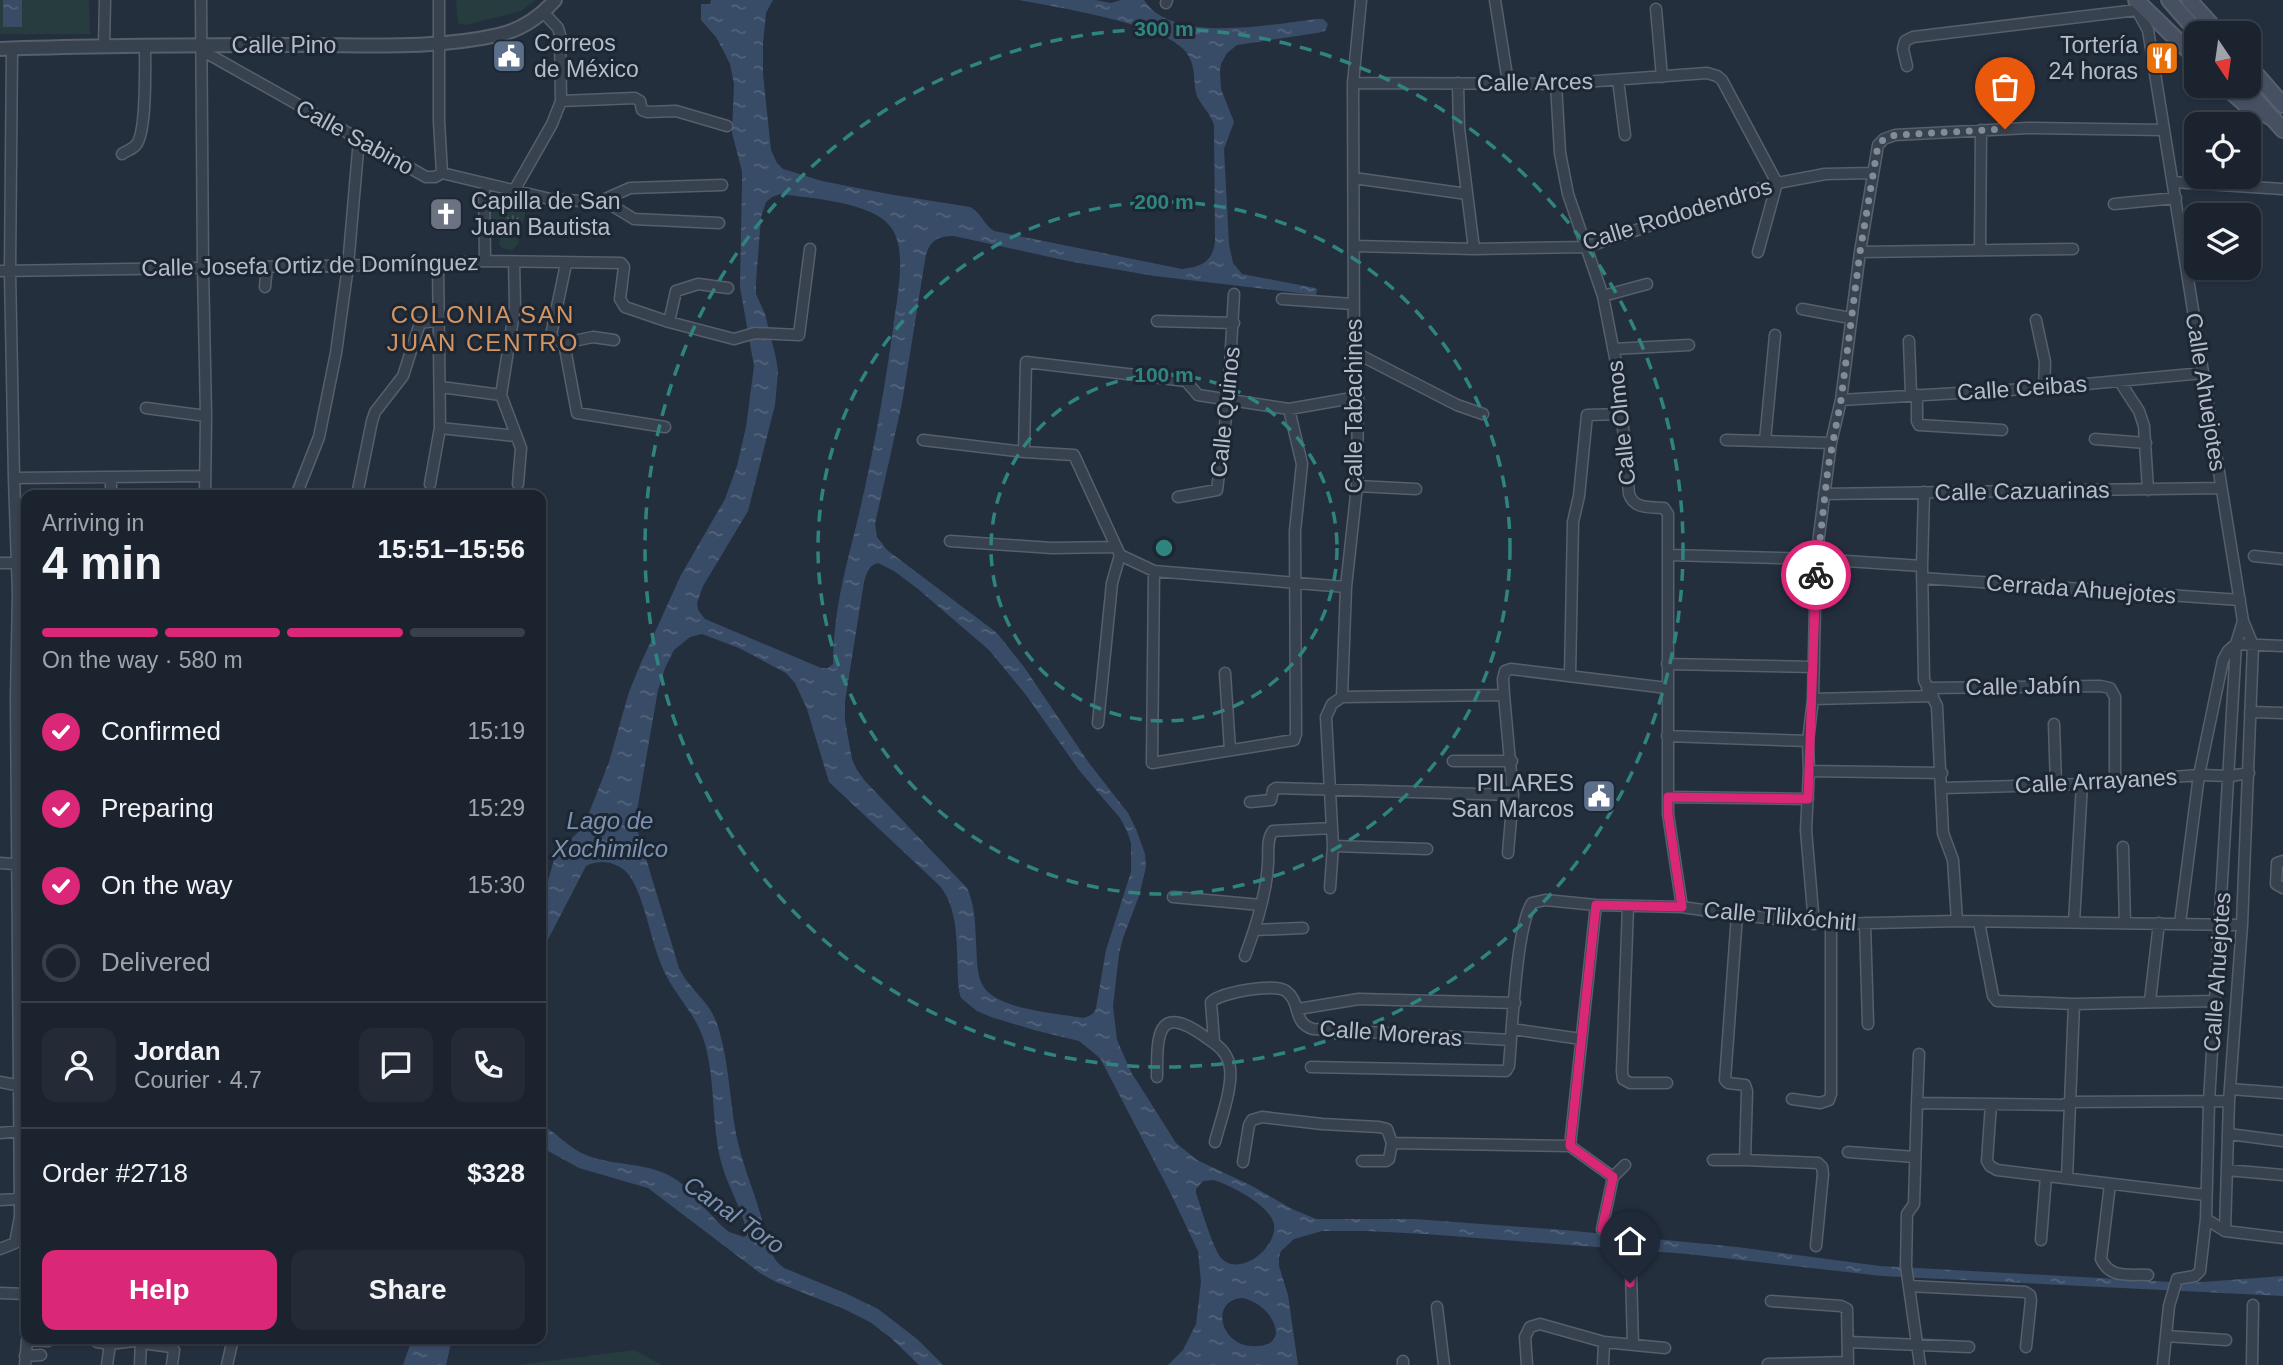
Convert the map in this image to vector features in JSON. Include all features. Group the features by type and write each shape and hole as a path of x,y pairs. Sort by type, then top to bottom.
{"main road":[{"path":"2169,0 2187,21"},
{"path":"2189,0 2208,21"},
{"path":"2139,2 2184,37"},
{"path":"2139,2 2184,46"},
{"path":"2261,80 2283,105"},
{"path":"2238,98 2246,105 2280,122"},
{"path":"2255,98 2280,122"}],"street":[{"path":"104,46 105,0"},
{"path":"201,0 205,490"},
{"path":"439,0 442,173"},
{"name":"Calle Pino","path":"6,48 440,44 514,30 544,13 555,0"},
{"name":"Calle Tabachines","path":"1329,888 1333,846 1326,717 1332,704 1342,697 1346,587 1357,486 1358,397 1353,304 1353,83 1361,0"},
{"path":"1495,0 1508,82"},
{"path":"1907,66 1903,49 1905,41 1913,37 2139,2"},
{"name":"Calle Ahuejotes","path":"2139,2 2148,30 2174,182 2243,621 2253,645 2242,925 2229,1101 2225,1231"},
{"path":"1656,9 1662,77"},
{"path":"515,189 552,124 561,101 560,35 558,28 544,13"},
{"path":"122,154 137,144 141,133 145,45"},
{"path":"6,48 5,271 14,478 21,552"},
{"name":"Calle Sabino","path":"203,48 426,177 435,177 442,173 550,198 582,201 603,200 630,188 722,185"},
{"name":"Calle Arces","path":"1353,83 1556,84 1707,74 1717,76 1777,183"},
{"path":"1618,80 1625,135"},
{"path":"1458,83 1459,128 1474,249"},
{"name":"Calle Olmos","path":"1556,84 1560,153 1565,180 1580,233 1603,296 1613,349 1629,494 1636,506 1664,508 1668,514 1668,814 1682,907"},
{"path":"561,101 635,97 640,101 642,110 647,112 676,111 727,126"},
{"path":"1814,924 1805,830 1808,741 1813,699 1816,559 1831,443 1841,400 1850,318 1878,145 1884,139 1895,135 1981,130 2164,130"},
{"path":"1980,250 1981,130"},
{"path":"298,490 319,437 336,354 348,265 359,139"},
{"name":"Calle Rododendros","path":"1355,246 1474,249 1586,247 1777,183 1825,174 1872,173"},
{"path":"1354,178 1467,194"},
{"path":"2174,182 2283,189"},
{"path":"484,183 485,261"},
{"path":"1758,252 1777,183"},
{"path":"2114,204 2176,198"},
{"path":"603,200 634,219 719,223"},
{"path":"728,288 698,284 676,291 669,322 734,339 755,333 799,335 810,249"},
{"path":"1860,252 2073,249"},
{"name":"Calle Josefa Ortiz de Domínguez","path":"5,271 485,261 621,264 624,267 620,299 622,304 669,322"},
{"path":"514,262 514,307 501,395 521,448 517,484"},
{"path":"430,484 440,428 438,264"},
{"path":"566,264 551,335 553,340 564,343 593,337 614,340"},
{"path":"265,286 267,267"},
{"path":"1603,296 1647,284"},
{"name":"Calle Quinos","path":"1178,497 1217,490 1228,401 1234,295"},
{"path":"1282,299 1353,304"},
{"path":"1802,309 1850,318"},
{"path":"358,490 375,412 403,376 420,323 440,320"},
{"path":"2036,320 2045,362 2044,388"},
{"path":"1157,321 1234,323"},
{"path":"1765,441 1775,335"},
{"path":"1909,341 1919,425 2002,430"},
{"path":"564,343 578,413 665,427"},
{"path":"1613,349 1689,345"},
{"path":"1354,352 1457,405 1483,414"},
{"path":"1024,452 1026,362 1186,381 1198,395 1289,409 1358,397"},
{"name":"Calle Ceibas","path":"1841,400 2044,388 2203,373"},
{"path":"2120,382 2139,411 2146,443 2148,490"},
{"path":"441,387 501,395"},
{"path":"146,408 206,416"},
{"path":"1154,571 1152,763 1294,740 1295,531 1302,464 1289,409"},
{"path":"1570,676 1573,522 1587,415 1622,414"},
{"path":"440,428 516,436"},
{"path":"1726,439 1831,443"},
{"path":"2095,439 2146,443"},
{"path":"923,440 1074,455 1118,551 1112,583 1098,723"},
{"path":"14,478 204,476"},
{"path":"111,477 111,490"},
{"path":"1357,486 1416,489"},
{"name":"Calle Cazuarinas","path":"1824,494 2221,488"},
{"path":"1924,492 1924,680 1937,706 1943,788 1943,833 1954,860 1957,921"},
{"path":"950,541 1118,551 1154,571 1346,587"},
{"path":"1668,555 1816,559 1922,566"},
{"path":"2254,556 2283,559"},
{"path":"0,563 21,562"},
{"name":"Cerrada Ahuejotes","path":"1923,578 2240,600"},
{"name":"Calle Ahuejotes","path":"2163,1365 2169,1306 2177,1279 2195,1276 2200,1271 2206,1219 2215,1001 2236,644 2243,621"},
{"path":"2180,923 2199,775 2223,660 2236,644 2283,646"},
{"path":"1667,664 1814,667"},
{"path":"1508,853 1513,795 1504,695 1505,671 1511,669 1667,688"},
{"path":"1225,673 1230,750"},
{"name":"Calle Jabín","path":"1813,699 1930,692 2100,686 2110,688 2115,697 2115,781"},
{"path":"1342,697 1504,695"},
{"path":"2250,712 2283,713"},
{"path":"2054,724 2056,785"},
{"path":"1667,736 1808,741"},
{"path":"1453,761 1511,761"},
{"path":"1809,771 1942,773"},
{"name":"Calle Arrayanes","path":"1943,788 2082,784 2249,774"},
{"path":"2074,922 2082,784"},
{"path":"1250,802 1271,800 1276,788 1513,795"},
{"path":"1668,797 1808,799"},
{"path":"1245,956 1261,905 1268,866 1269,836 1273,831 1332,828"},
{"path":"1333,846 1427,849"},
{"path":"2123,847 2124,923"},
{"path":"2283,861 2277,863 2276,884 2283,888"},
{"path":"0,863 21,864"},
{"path":"1173,897 1261,905"},
{"name":"Calle Tlilxóchitl","path":"1311,1067 1506,1071 1521,940 1532,903 1545,900 1596,905 1682,907 1831,925 1957,921 2242,925"},
{"path":"1570,1146 1596,905"},
{"path":"1628,906 1623,1079 1630,1083 1667,1083"},
{"path":"1737,915 1725,1080 1728,1083 1745,1085 1747,1091 1745,1160"},
{"path":"1979,922 1993,996 1997,1002 2074,1004 2215,1001"},
{"path":"1865,923 1868,1024"},
{"path":"2150,1001 2159,923"},
{"path":"1791,1098 1820,1103 1829,1100 1831,1094 1831,925"},
{"path":"1255,930 1303,928"},
{"name":"Calle Moreras","path":"1214,1041 1211,1002 1217,996 1277,988 1285,990 1298,1009 1300,1022 1313,1029 1512,1035"},
{"path":"1298,1009 1359,999 1515,1003"},
{"path":"2067,1178 2074,1004"},
{"path":"1157,1077 1157,1043 1165,1026 1171,1022 1188,1026 1214,1041 1225,1052 1230,1065 1230,1077 1214,1142"},
{"path":"1512,1035 1581,1039"},
{"path":"1919,1054 1914,1204 1908,1214 1906,1266 1920,1365"},
{"path":"0,1082 21,1086"},
{"path":"2230,1089 2283,1093"},
{"path":"1917,1103 2062,1105 2069,1102 2229,1101"},
{"path":"1991,1104 1987,1161 1997,1170 2205,1195"},
{"path":"21,1116 21,1138"},
{"path":"1243,1162 1252,1120 1262,1117 1387,1129 1392,1143 1389,1159 1362,1161"},
{"path":"0,1133 20,1131"},
{"path":"2229,1134 2283,1141"},
{"path":"1392,1143 1570,1146 1613,1177"},
{"path":"1848,1152 1915,1157"},
{"path":"1713,1160 1818,1163 1823,1174 1816,1246"},
{"path":"1625,1165 1613,1177 1602,1229 1606,1232 1639,1234 1638,1256 1631,1272 1633,1345"},
{"path":"2227,1170 2283,1175"},
{"path":"21,1175 21,1208"},
{"path":"2041,1240 2046,1176"},
{"path":"2110,1184 2101,1259 2104,1267 2113,1274 2148,1275"},
{"path":"0,1200 19,1199"},
{"path":"2206,1219 2225,1231 2283,1238"},
{"path":"5,1248 15,1243 21,1225"},
{"path":"1908,1284 2025,1292 2031,1300 2026,1347"},
{"path":"0,1293 21,1294"},
{"path":"1768,1364 1848,1363 1849,1342 1847,1308 1771,1301"},
{"path":"2252,1365 2253,1305"},
{"path":"1437,1307 1444,1365"},
{"path":"1527,1365 1525,1337 1530,1328 1540,1324 1604,1342 1665,1348"},
{"path":"2166,1336 2227,1340"},
{"path":"1603,1365 1604,1342"},
{"path":"1849,1342 1969,1347"},
{"path":"107,1365 110,1344"},
{"path":"140,1365 142,1344"},
{"path":"156,1344 174,1350 172,1365"},
{"path":"227,1365 232,1344"},
{"path":"25,1360 41,1356"}],"green space":[{"path":"0,0 89,0 90,34 0,34"},
{"path":"456,0 536,0 521,11 466,25 458,23"},
{"path":"501,198 516,201 525,214 522,226 515,233 519,243 512,250 502,248 499,243 502,234 490,221 492,206"},
{"path":"634,1350 662,1365 518,1365"}],"water":[{"path":"3,0 22,0 22,27 3,27"},
{"name":"Lago de Xochimilco","path":"711,0 773,0 766,13 763,74 771,150 783,169 822,181 970,207 994,231 1182,269 1195,267 1209,259 1215,241 1214,125 1196,93 1193,67 1186,52 1175,42 1134,25 1019,0 1095,0 1111,3 1144,0 1158,14 1177,23 1199,27 1250,27 1317,19 1323,19 1328,24 1325,31 1317,33 1237,45 1227,53 1220,71 1221,89 1234,122 1224,149 1229,244 1233,263 1242,274 1315,288 1316,295 1154,276 1068,261 954,236 936,239 926,254 902,403 875,524 877,537 887,550 997,633 1024,667 1089,763 1128,813 1136,829 1145,854 1146,867 1119,954 1113,1006 1117,1040 1131,1072 1176,1143 1197,1160 1316,1219 1413,1219 1564,1230 1737,1247 1880,1266 2189,1283 2283,1276 2283,1296 1882,1276 1688,1254 1425,1234 1322,1231 1294,1239 1281,1251 1279,1257 1288,1295 1298,1365 1168,1365 1183,1350 1196,1324 1201,1282 1198,1251 1100,1058 1079,1041 991,1017 977,1011 961,998 955,922 947,897 940,886 829,782 807,709 795,683 786,673 739,648 702,634 690,637 674,650 665,668 658,690 635,822 679,968 708,1007 721,1036 738,1143 768,1245 784,1268 878,1309 917,1339 943,1365 919,1365 870,1322 760,1273 648,1188 579,1168 546,1150 546,1128 586,1155 639,1166 670,1176 686,1188 729,1232 744,1237 747,1235 719,1150 711,1074 702,1034 666,975 640,897 629,875 615,864 597,862 586,866 546,943 546,887 554,860 587,818 609,762 629,692 681,575 725,499 737,466 746,427 754,366 740,287 742,171 732,133 734,84 730,64 716,37 701,20 701,4 710,4","holes":["780,194 855,206 869,211 890,226 899,248 898,290 882,400 869,471 840,595 833,664 828,668 821,668 705,619 698,610 697,603 703,586 748,511 775,405 778,372 776,358 765,314 756,294 756,282 761,217 766,202","878,563 918,589 989,650 1026,695 1079,770 1120,818 1127,831 1131,843 1131,872 1106,950 1096,1008 1089,1016 1083,1018 1027,1009 999,1000 989,993 979,974 974,914 967,888 857,770 852,759 845,721 845,701 864,582 868,570","1214,1180 1257,1203 1274,1224 1270,1242 1257,1257 1248,1262 1230,1264 1222,1259 1211,1238 1196,1189 1203,1181","1243,1298 1255,1303 1270,1316 1276,1334 1268,1344 1246,1345 1235,1341 1223,1324 1225,1307 1232,1301"]},
{"path":"410,1344 451,1344 446,1365 403,1365"}],"way so far":[{"path":"1816,575 1831,443 1841,400 1850,318 1878,145 1884,139 1895,135 2005,129"}],"place":[{"name":"Correos de México","path":"509,56"},
{"name":"Tortería 24 horas","path":"2162,58"},
{"name":"Capilla de San Juan Bautista","path":"446,214"},
{"name":"PILARES San Marcos","path":"1599,796"}],"district":[{"name":"COLONIA SAN JUAN CENTRO","path":"483,329"}],"route":[{"path":"1630,1283 1631,1272 1638,1256 1639,1234 1606,1232 1602,1229 1613,1177 1570,1146 1596,905 1682,907 1668,814 1668,797 1808,799 1816,575"}],"water label":[{"name":"Canal Toro","path":"734,1215"}]}
